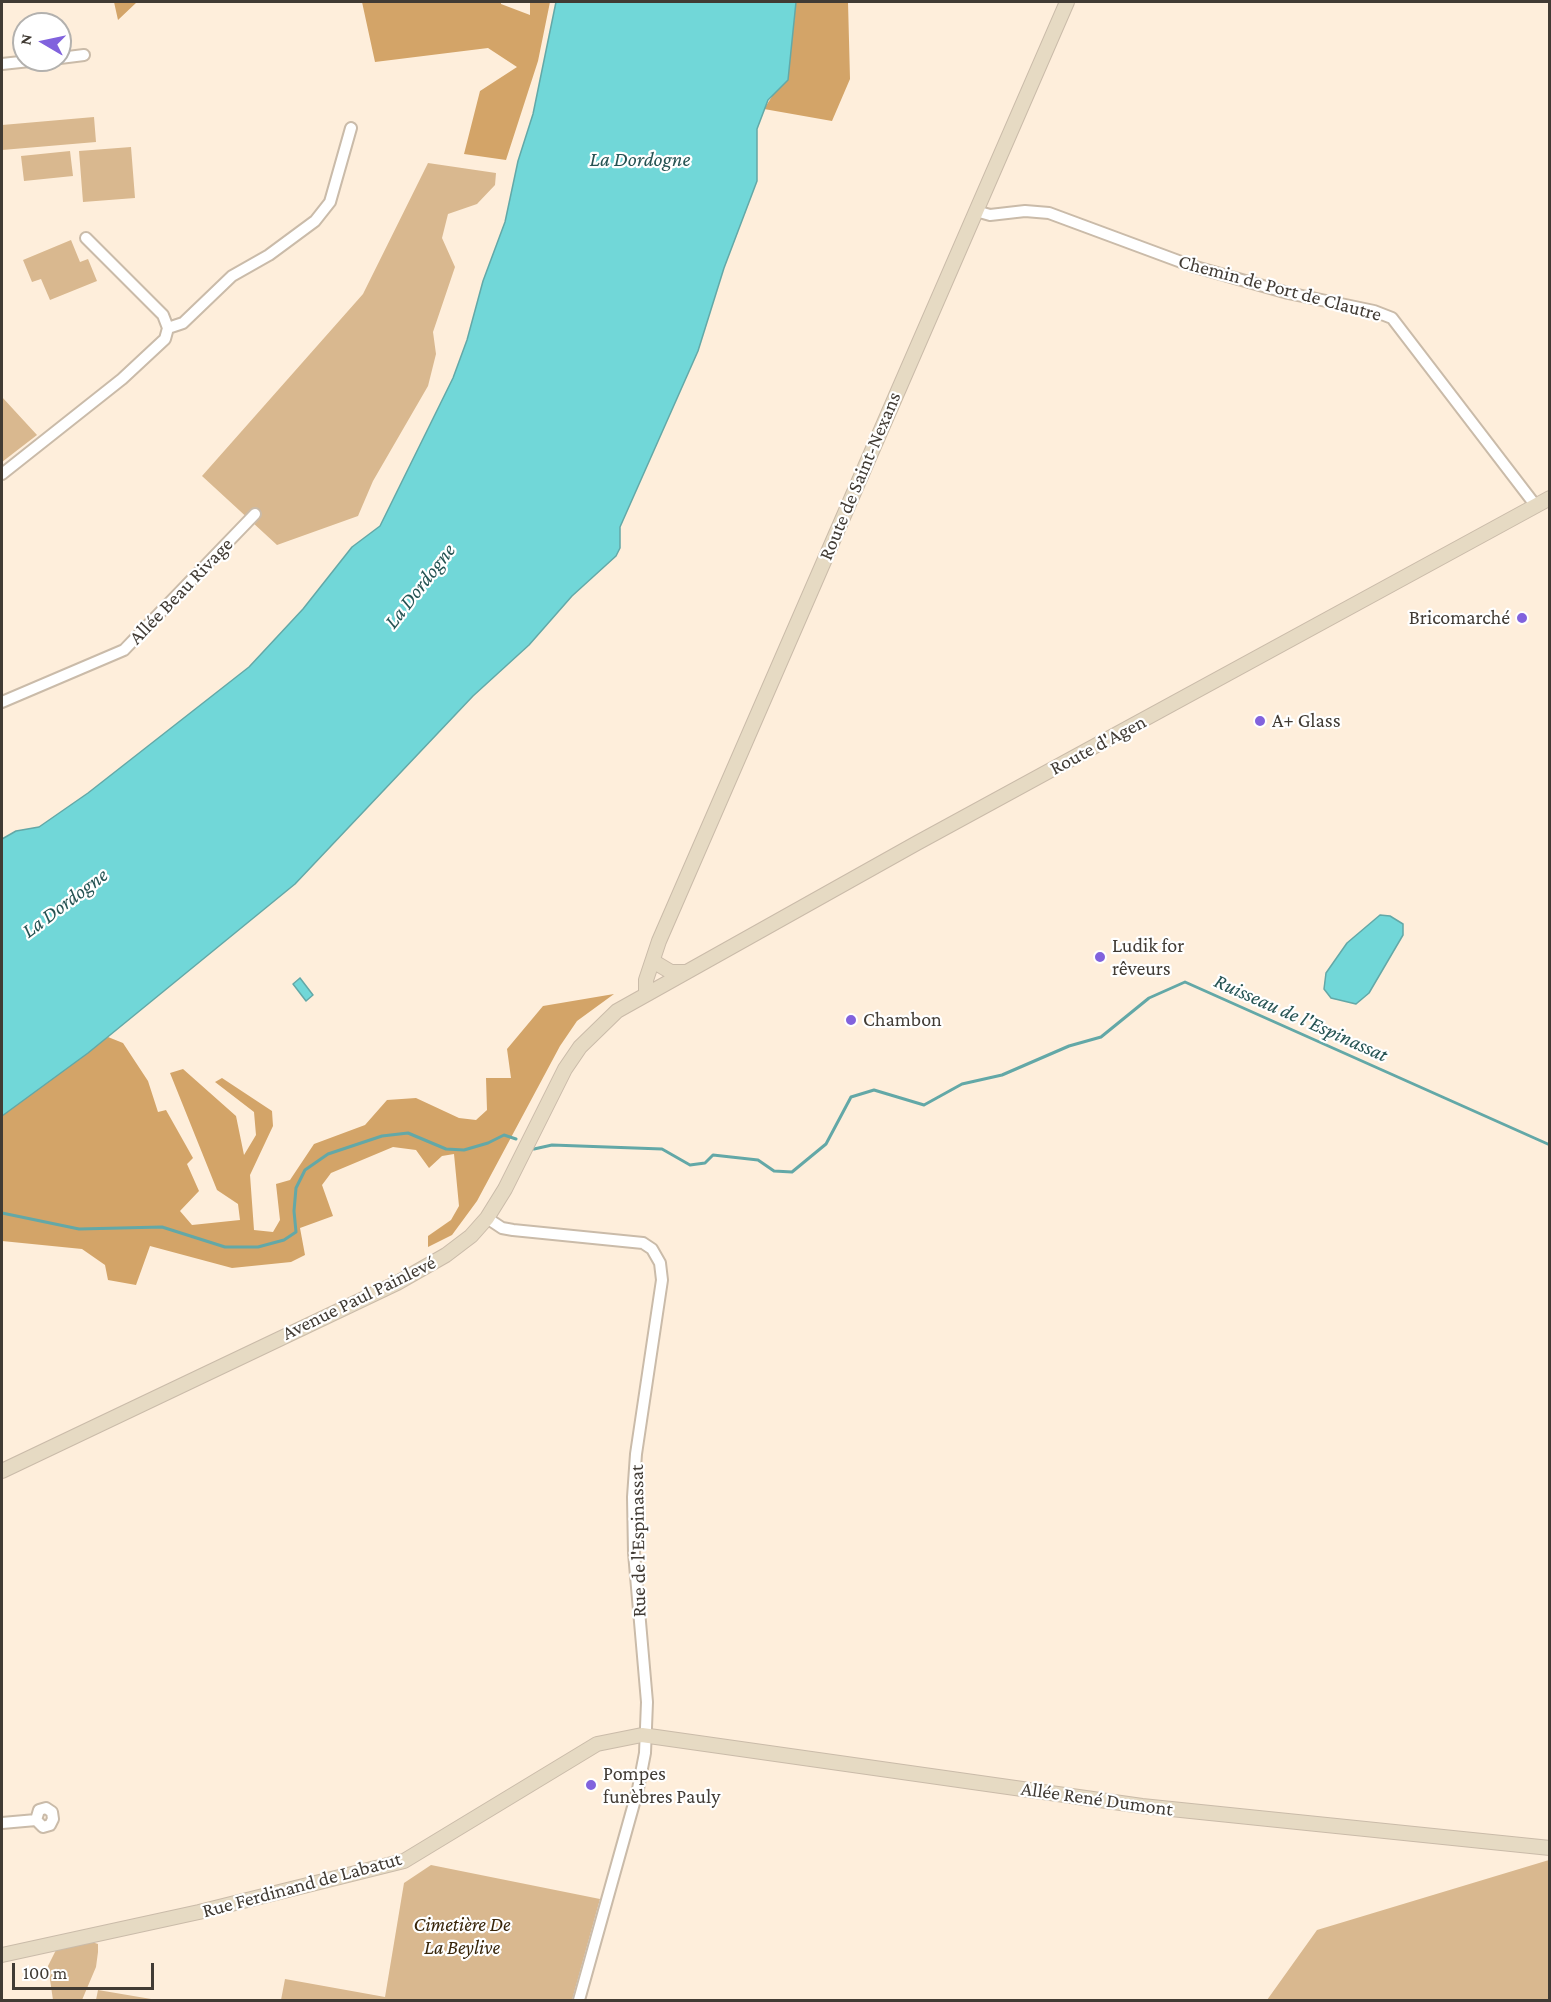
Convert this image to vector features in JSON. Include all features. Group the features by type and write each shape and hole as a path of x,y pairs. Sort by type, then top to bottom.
{"main road":[{"name":"Route de Saint-Nexans","path":"650,991 656,957 1067,2"},
{"name":"Route d'Agen","path":"650,991 916,843 1550,498"},
{"path":"656,957 671,972 685,972"},
{"name":"Avenue Paul Painlevé","path":"2,1471 397,1283 446,1255 471,1236 487,1218 505,1189 565,1069 580,1047 617,1011 650,991"},
{"name":"Allée René Dumont","path":"647,1735 1142,1806 1550,1848"},
{"name":"Rue Ferdinand de Labatut","path":"2,1955 199,1912 404,1861 597,1744 617,1738 647,1735"}],"street":[{"path":"72,56 84,55"},
{"path":"168,328 183,323 232,276 269,255 315,221 330,202 351,128"},
{"name":"Chemin de Port de Clautre","path":"976,211 990,215 1026,211 1049,213 1192,266 1288,293 1374,311 1392,318 1536,506"},
{"path":"2,474 122,379 165,339 168,328 162,315 86,238"},
{"name":"Allée Beau Rivage","path":"2,702 124,650 255,514"},
{"name":"Rue de l'Espinassat","path":"487,1218 502,1228 513,1230 643,1243 652,1248 660,1263 662,1280 636,1454 633,1497 634,1553 647,1735 638,1789 579,2001"},
{"path":"2,1823 36,1820"}],"green space":[{"path":"94,117 96,142 2,150 2,125"},
{"path":"131,147 135,198 83,202 79,151"},
{"path":"70,151 73,176 24,181 21,156"},
{"path":"428,163 496,173 495,185 477,204 448,214 442,238 455,267 433,332 436,354 428,386 373,481 358,516 277,545 202,476 363,294"},
{"path":"71,240 80,262 88,259 97,281 50,300 41,279 32,282 23,260"},
{"path":"2,397 37,435 2,462"},
{"path":"1549,1860 1549,2000 1267,2000 1317,1930"},
{"name":"Cimetière De La Beylive","path":"431,1865 600,1899 572,2000 281,2000 285,1979 385,1997 404,1883"},
{"path":"92,1942 98,1944 96,1967 82,2000 53,2000 48,1966 56,1950"},
{"path":"98,1990 157,2000 96,2000"}],"shaded area":[{"path":"114,2 137,2 118,20"},
{"path":"362,2 501,2 501,4 530,15 530,2 550,2 538,61 506,160 464,154 480,91 517,67 488,48 375,62"},
{"path":"796,2 848,2 850,79 832,121 764,109 778,87 788,80"},
{"path":"614,994 577,1021 560,1046 477,1201 452,1235 428,1247 428,1236 451,1220 459,1206 454,1154 442,1156 429,1168 416,1150 393,1147 331,1173 322,1185 333,1216 300,1228 305,1255 291,1262 232,1268 150,1246 136,1285 108,1280 105,1265 82,1249 2,1241 2,1106 108,1037 123,1043 148,1081 158,1112 166,1110 193,1158 187,1164 199,1191 180,1211 192,1225 240,1220 238,1204 217,1190 170,1073 183,1069 236,1116 244,1155 256,1135 254,1112 215,1082 222,1078 272,1111 273,1126 250,1175 254,1230 273,1232 280,1220 276,1184 290,1180 314,1144 365,1125 387,1100 416,1098 459,1118 476,1120 487,1110 486,1078 511,1078 507,1049 543,1006"}],"water":[{"name":"La Dordogne","path":"556,2 796,2 788,80 768,100 757,129 757,181 724,268 698,351 620,527 620,548 616,556 572,596 529,645 473,696 295,884 88,1053 2,1116 2,839 16,831 39,827 88,793 249,667 303,609 352,547 380,526 453,378 467,340 483,281 505,222 518,161 533,114"},
{"path":"1380,915 1390,916 1403,924 1403,935 1369,993 1356,1004 1331,998 1324,989 1326,973 1347,943"},
{"path":"300,978 313,995 306,1001 293,984"}],"waterway":[{"name":"Ruisseau de l'Espinassat","path":"534,1149 552,1145 662,1149 690,1165 705,1163 713,1155 758,1160 774,1171 792,1172 826,1144 851,1097 874,1090 924,1105 962,1084 1002,1075 1069,1046 1101,1037 1149,998 1185,982 1550,1145"},
{"name":"Ruisseau de l'Espinassat","path":"2,1213 79,1229 162,1227 225,1247 258,1247 284,1240 296,1232 294,1211 296,1188 305,1170 328,1154 382,1136 408,1133 446,1149 464,1150 488,1143 504,1135 516,1139"}],"place":[{"name":"Bricomarché","path":"1522,618"},
{"name":"A+ Glass","path":"1260,721"},
{"name":"Ludik for rêveurs","path":"1100,957"},
{"name":"Chambon","path":"851,1020"},
{"name":"Pompes funèbres Pauly","path":"591,1785"}]}
